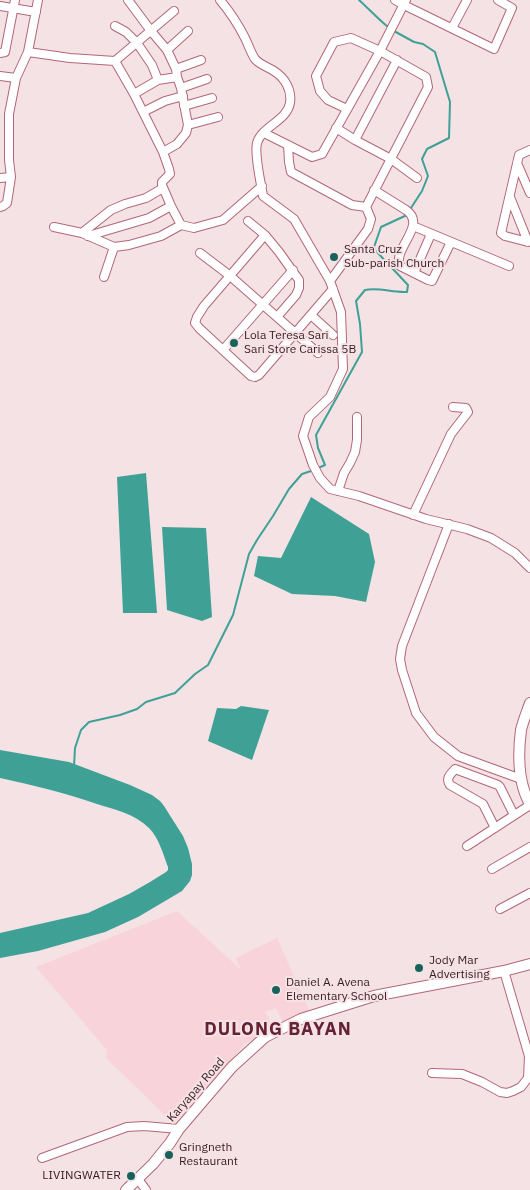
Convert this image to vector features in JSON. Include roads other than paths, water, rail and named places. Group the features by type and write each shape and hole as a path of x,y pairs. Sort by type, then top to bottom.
{"main road":[{"path":"530,703 522,728 520,765 525,796 530,804"},
{"name":"Karyapay Road","path":"126,1190 159,1157 179,1128 232,1067 265,1037 301,1019 374,996 504,971 530,964"}],"street":[{"path":"2,207 7,203 11,177 9,119 16,78 28,52 38,0"},
{"path":"128,0 150,31 167,50 182,92 188,125 186,133 177,144 163,152"},
{"path":"220,0 240,28 255,58 262,65 275,71 283,78 288,87 291,96 290,106 260,137 257,144 256,153 263,196 294,219 331,285 341,312 343,369 330,397 308,417 303,436 313,465 320,478 330,488 338,491 359,496 426,519 467,529 491,538 515,553 530,568"},
{"path":"395,0 405,3 494,48 512,8 498,0"},
{"path":"452,28 467,0"},
{"path":"264,133 312,157 322,154 405,3"},
{"path":"0,6 14,4 36,12"},
{"path":"0,53 6,52 14,4"},
{"path":"28,52 70,58 115,61 174,11"},
{"path":"115,26 126,32 136,43 152,65 158,80"},
{"path":"167,50 188,31"},
{"path":"265,235 204,306 197,317 196,323 199,328 251,376 255,377 259,375 311,315 368,230 371,219 366,207 428,87 426,76 380,51 351,38 334,42 316,76 320,91 328,100 347,109"},
{"path":"134,94 158,80 202,60"},
{"path":"355,140 397,60"},
{"path":"115,61 163,152 170,171 170,174 162,182 163,188 182,225"},
{"path":"0,76 16,78"},
{"path":"143,112 207,78"},
{"path":"184,106 212,98"},
{"path":"188,125 218,117"},
{"path":"336,128 391,159 417,178"},
{"path":"288,144 288,162 291,172 352,205 366,207"},
{"path":"529,241 502,234 519,155 530,150"},
{"path":"517,163 530,193"},
{"path":"0,178 11,177"},
{"path":"54,227 85,235 114,246 129,245 161,236 182,225 194,228 223,220 262,186"},
{"path":"85,235 111,210 146,198 163,188"},
{"path":"374,190 409,211 413,217 413,226 398,259 400,266 432,281 451,242"},
{"path":"510,197 529,241"},
{"path":"85,235 149,218 171,206"},
{"path":"248,221 265,235 299,280 299,288 296,295 277,317"},
{"path":"413,226 509,266"},
{"path":"414,273 431,234"},
{"path":"104,277 114,246"},
{"path":"200,253 230,275 318,353"},
{"path":"223,350 293,270"},
{"path":"311,315 333,335"},
{"path":"413,514 447,440 468,412 466,408 453,407"},
{"path":"338,491 344,473 355,452 357,417"},
{"path":"449,524 402,646 400,659 402,670 416,713 434,737 458,756 521,779"},
{"path":"495,828 483,804 448,782 448,777 454,769 498,785 514,815"},
{"path":"467,846 530,804"},
{"path":"492,869 530,847"},
{"path":"500,909 530,893"},
{"path":"432,1073 462,1074 500,1092 507,1093 521,1087 528,1078 529,1056 527,1038 504,971"},
{"path":"42,1158 127,1127 179,1128"},
{"path":"138,1180 146,1190"}],"water":[{"path":"146,473 157,613 123,613 117,477"},
{"path":"311,497 369,534 375,562 366,602 335,596 292,594 254,576 258,556 281,558"},
{"path":"162,527 206,528 212,617 202,621 167,610"},
{"path":"241,706 269,710 252,760 208,741 217,708 236,709"},
{"path":"0,750 69,762 152,795 164,806 183,836 192,864 190,881 182,891 138,917 105,932 38,951 0,958 0,933 88,913 150,882 166,872 168,867 155,836 144,823 131,816 37,786 0,778"}],"waterway":[{"path":"359,0 388,27"},
{"path":"394,31 414,42 423,44 435,52 450,102 449,138 427,149 422,159 428,176 422,191 409,211"},
{"path":"318,468 325,465 318,448 316,435 362,352 356,301 365,290 376,289 407,292 408,285 374,247 381,227 407,215"},
{"path":"74,766 75,748 81,730 89,722 120,715 137,709 146,702 175,693 195,674 208,665 233,615 249,554 289,489 302,474 314,470"}],"place":[{"name":"Santa Cruz Sub-parish Church","path":"334,257"},
{"name":"Lola Teresa Sari Sari Store Carissa 5B","path":"234,343"},
{"name":"Jody Mar Advertising","path":"419,968"},
{"name":"Daniel A. Avena Elementary School","path":"276,990"},
{"name":"Gringneth Restaurant","path":"169,1155"},
{"name":"LIVINGWATER","path":"131,1176"}],"district":[{"name":"DULONG BAYAN","path":"278,1030"}]}
